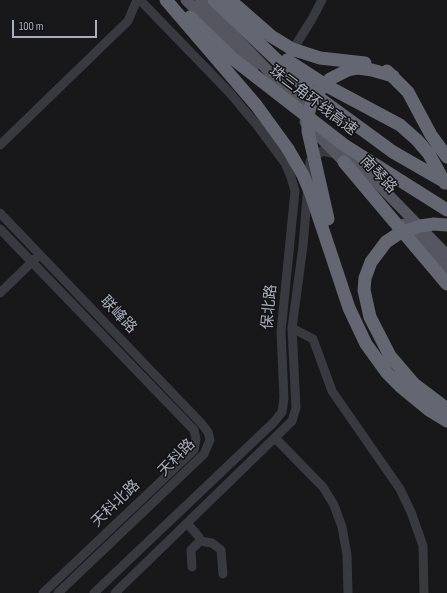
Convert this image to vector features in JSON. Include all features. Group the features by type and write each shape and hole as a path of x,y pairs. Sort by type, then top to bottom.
{"highway":[{"path":"166,0 256,105 288,149 303,175 350,307 366,344 387,373 414,399 447,421"},
{"name":"珠三角环线高速","path":"173,0 232,58 344,145 447,210"},
{"name":"珠三角环线高速","path":"214,0 241,28 303,85 355,125 400,156 447,183"},
{"path":"230,0 264,30 284,45 320,58 368,64 380,68 393,76 412,97 431,135 447,157"},
{"path":"241,28 311,76 400,125 417,140 429,154 447,188"},
{"path":"350,307 315,167 308,131 308,115 315,95 330,79 340,73 352,69 363,68 393,76"},
{"path":"340,158 447,284"},
{"path":"446,408 414,384 398,366 374,326 365,298 364,284 368,268 374,257 386,242 398,234 420,226 434,224 447,225"}],"main road":[{"name":"南琴路","path":"186,0 447,268"},
{"name":"南琴路","path":"200,0 447,256"}],"street":[{"path":"0,145 128,21 137,0"},
{"name":"保北路","path":"94,593 274,422 282,412 284,398 281,332 295,191 291,177 281,158 256,124 229,92 140,0"},
{"path":"275,78 312,19 322,0"},
{"path":"115,593 292,421 296,408 292,328 303,246 312,129"},
{"path":"310,161 322,151 340,158"},
{"name":"联峰路","path":"0,213 201,423 208,432 210,440"},
{"name":"联峰路","path":"0,229 194,430"},
{"path":"0,294 40,254"},
{"path":"292,328 313,339 332,391 400,490 411,512 423,546 424,593"},
{"name":"天科北路","path":"43,593 194,450 196,439 194,430"},
{"path":"275,438 323,488 334,505 342,528 347,555 348,593"},
{"name":"天科路","path":"58,593 204,454 210,440"},
{"path":"187,523 199,537 200,541"},
{"path":"192,567 191,550 200,541"},
{"path":"200,541 212,543 221,550 223,574"}]}
